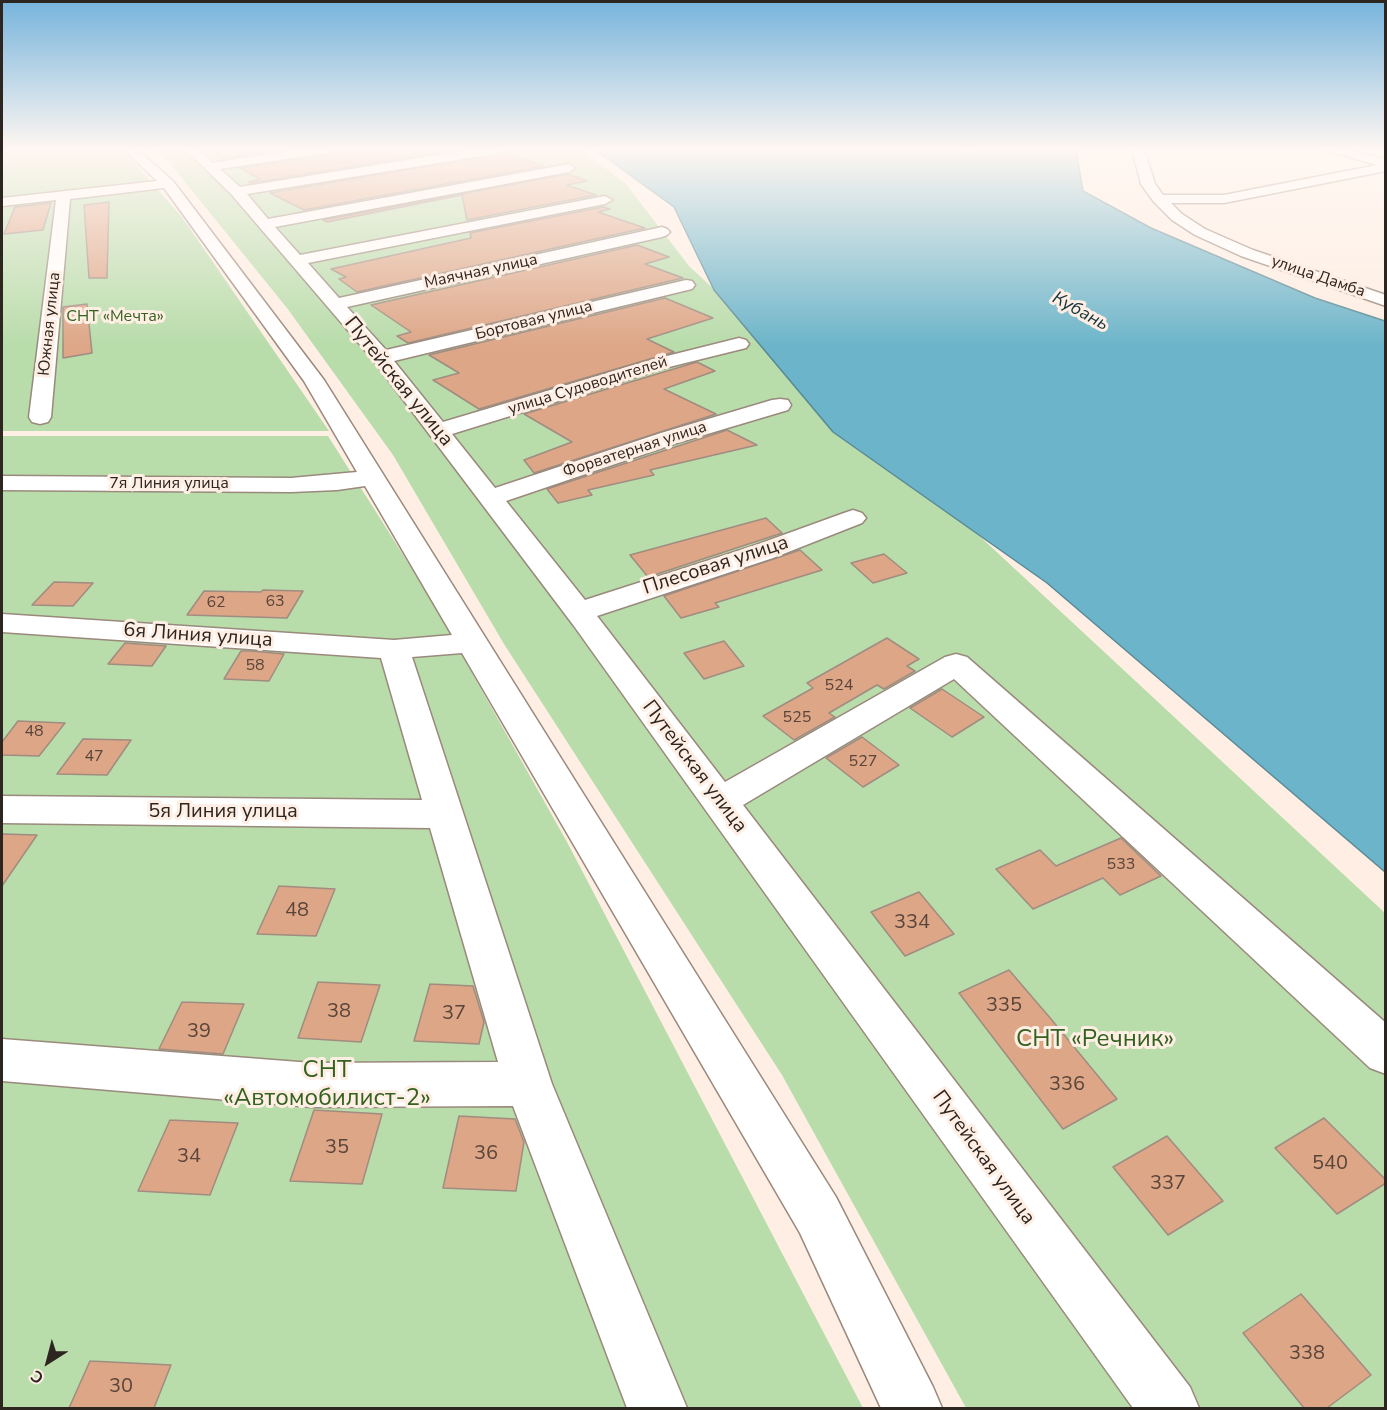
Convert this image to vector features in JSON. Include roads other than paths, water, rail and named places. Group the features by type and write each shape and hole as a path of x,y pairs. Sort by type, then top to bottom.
{"street":[{"name":"Южная улица","path":"40,417 61,215"},
{"path":"191,215 314,380 373,477 818,1215 912,1408"},
{"name":"Путейская улица","path":"258,215 381,357 579,612 1168,1408"},
{"path":"266,224 316,215"},
{"path":"297,260 529,215"},
{"name":"улица Дамба","path":"1176,215 1200,232 1246,253 1386,301"},
{"name":"Маячная улица","path":"335,304 663,232"},
{"name":"Бортовая улица","path":"381,357 686,285"},
{"name":"улица Судоводителей","path":"439,431 658,364 739,344"},
{"name":"Форватерная улица","path":"490,498 669,438 780,405"},
{"name":"7я Линия улица","path":"2,483 291,485 337,483 373,477"},
{"name":"Плесовая улица","path":"579,612 763,552 853,518"},
{"name":"6я Линия улица","path":"2,623 394,649 473,644"},
{"path":"394,649 528,1084 657,1408"},
{"path":"720,802 956,664 1386,1053"},
{"name":"5я Линия улица","path":"2,810 445,814"},
{"path":"2,1060 312,1085 528,1084"}],"water":[{"name":"Кубань","path":"678,215 1127,215 1151,228 1315,298 1385,321 1385,872 1047,583 833,432 714,290"}],"park label":[{"name":"СНТ «Мечта»","path":"115,317"},
{"name":"СНТ «Речник»","path":"1095,1040"},
{"name":"СНТ «Автомобилист-2»","path":"327,1085"}]}
